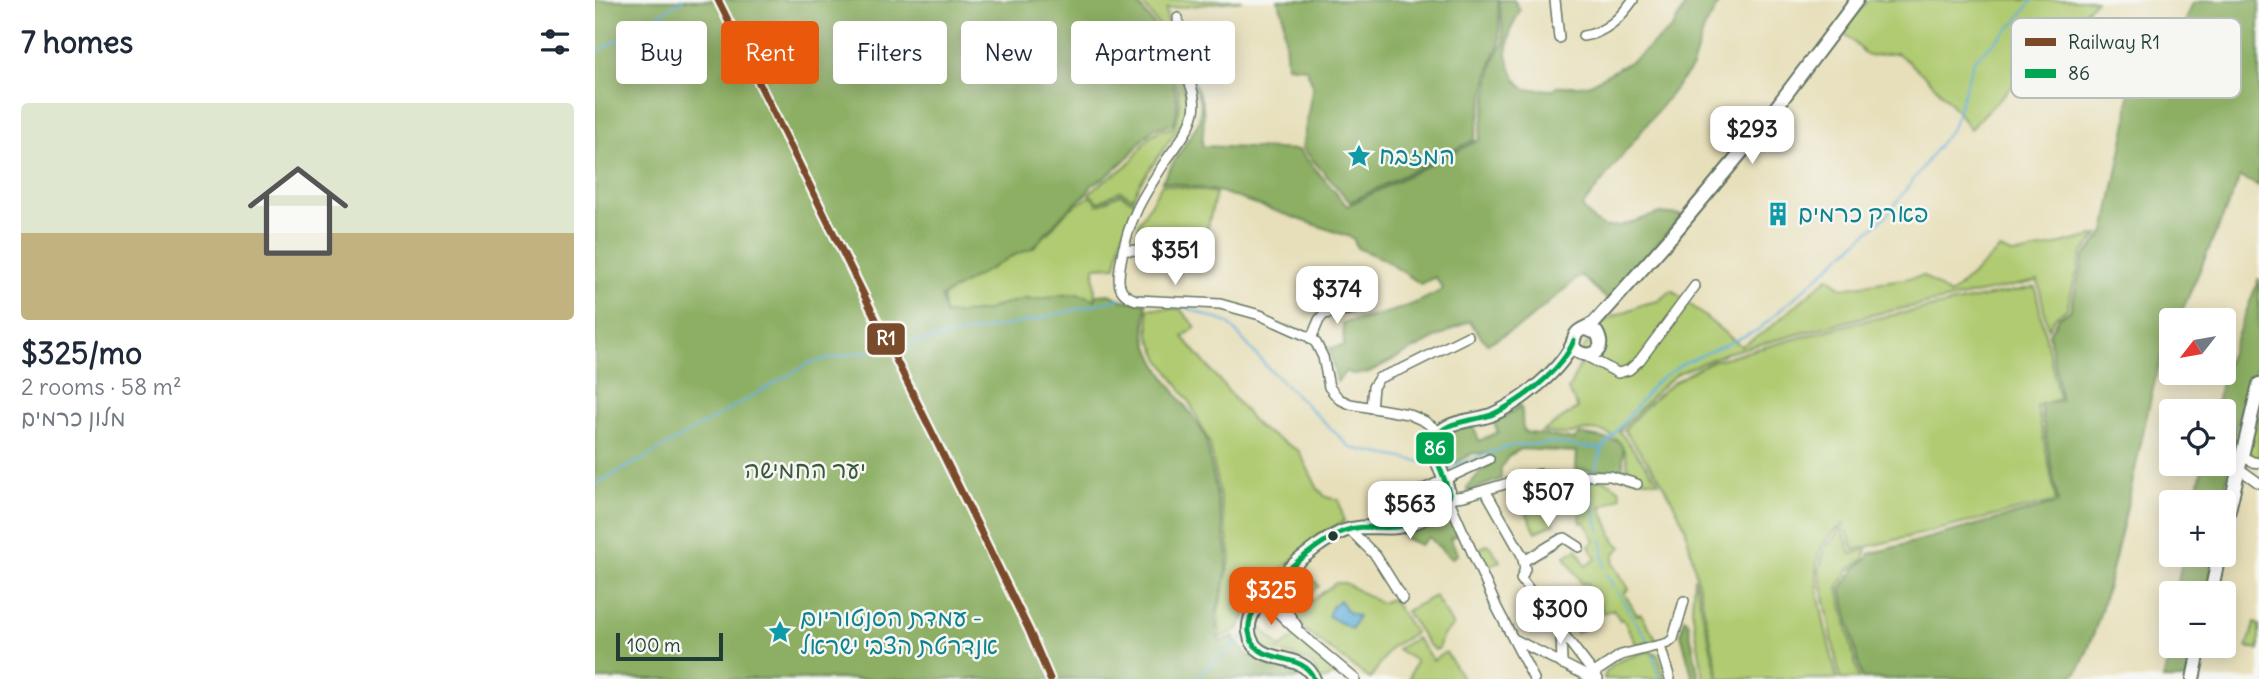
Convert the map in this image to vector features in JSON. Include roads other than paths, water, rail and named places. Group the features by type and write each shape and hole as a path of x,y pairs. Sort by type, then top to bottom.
{"main road":[{"path":"1314,679 1302,664 1269,656 1253,644 1249,632 1250,619 1266,594 1315,547 1349,529 1406,525 1440,509 1448,498 1435,449 1440,432 1449,425 1477,419 1505,408 1533,388 1558,365 1567,354 1577,332 1594,323 1750,142 1857,0"},
{"path":"1558,365 1594,353 1611,304"},
{"path":"1585,329 1594,330 1600,342"},
{"path":"1574,340 1576,349 1584,355"},
{"path":"2233,490 2258,392"},
{"path":"2193,679 2197,658"}],"street":[{"path":"1555,0 1559,38"},
{"path":"1583,36 1607,28 1633,0"},
{"path":"1178,18 1180,54 1193,92 1194,112 1187,129 1136,209 1127,231 1118,284 1121,291 1139,300 1215,304 1260,315 1311,339 1320,349 1328,383 1336,397 1346,403 1414,416 1440,432"},
{"path":"1123,250 1201,251"},
{"path":"1584,355 1618,373 1635,366 1695,286"},
{"path":"1311,339 1324,314 1359,308"},
{"path":"1371,408 1373,387 1379,378 1468,336"},
{"path":"1600,342 1606,366"},
{"path":"1402,499 1489,459"},
{"path":"2239,462 2259,463"},
{"path":"2239,462 2259,483"},
{"path":"1534,679 1497,608 1448,498 1459,498 1539,474 1610,476 1637,484"},
{"path":"1485,490 1524,561 1521,579 1595,677"},
{"path":"1349,529 1376,556 1403,599"},
{"path":"1524,561 1561,539 1565,538 1579,547"},
{"path":"1266,594 1301,634 1355,679"},
{"path":"1595,677 1616,657 1660,646 1673,639 1684,601"},
{"path":"1561,632 1562,664"},
{"path":"1514,639 1562,664 1595,677"},
{"path":"1660,646 1670,679"}],"water":[{"path":"1340,600 1347,612 1358,616 1352,629 1328,616 1333,605"}],"waterway":[{"path":"595,53 683,0"},
{"path":"2019,18 2033,0"},
{"path":"1595,470 1602,449 1656,382 1682,364 1758,330 1888,214 1953,126 1974,60 2011,27"},
{"path":"1135,295 1145,292 1159,297"},
{"path":"595,484 811,362 1025,322 1122,298"},
{"path":"1184,307 1228,323 1269,369 1351,448 1433,464"},
{"path":"1449,474 1451,467 1509,446 1551,443 1602,449"},
{"path":"1592,479 1589,488 1600,532"},
{"path":"1602,539 1604,567"},
{"path":"1606,574 1650,644"},
{"path":"1196,679 1245,637"},
{"path":"1653,654 1660,679"}],"rail line":[{"name":"R1","path":"718,0 1029,630 1050,679"}],"place":[{"name":"המזבח","path":"1359,156"},
{"name":"פארק כרמים","path":"1778,214"},
{"name":"עמדת הסנטוריום - אנדרטת הצבי ישראל","path":"780,632"}],"park label":[{"name":"יער החמישה","path":"805,470"}]}
